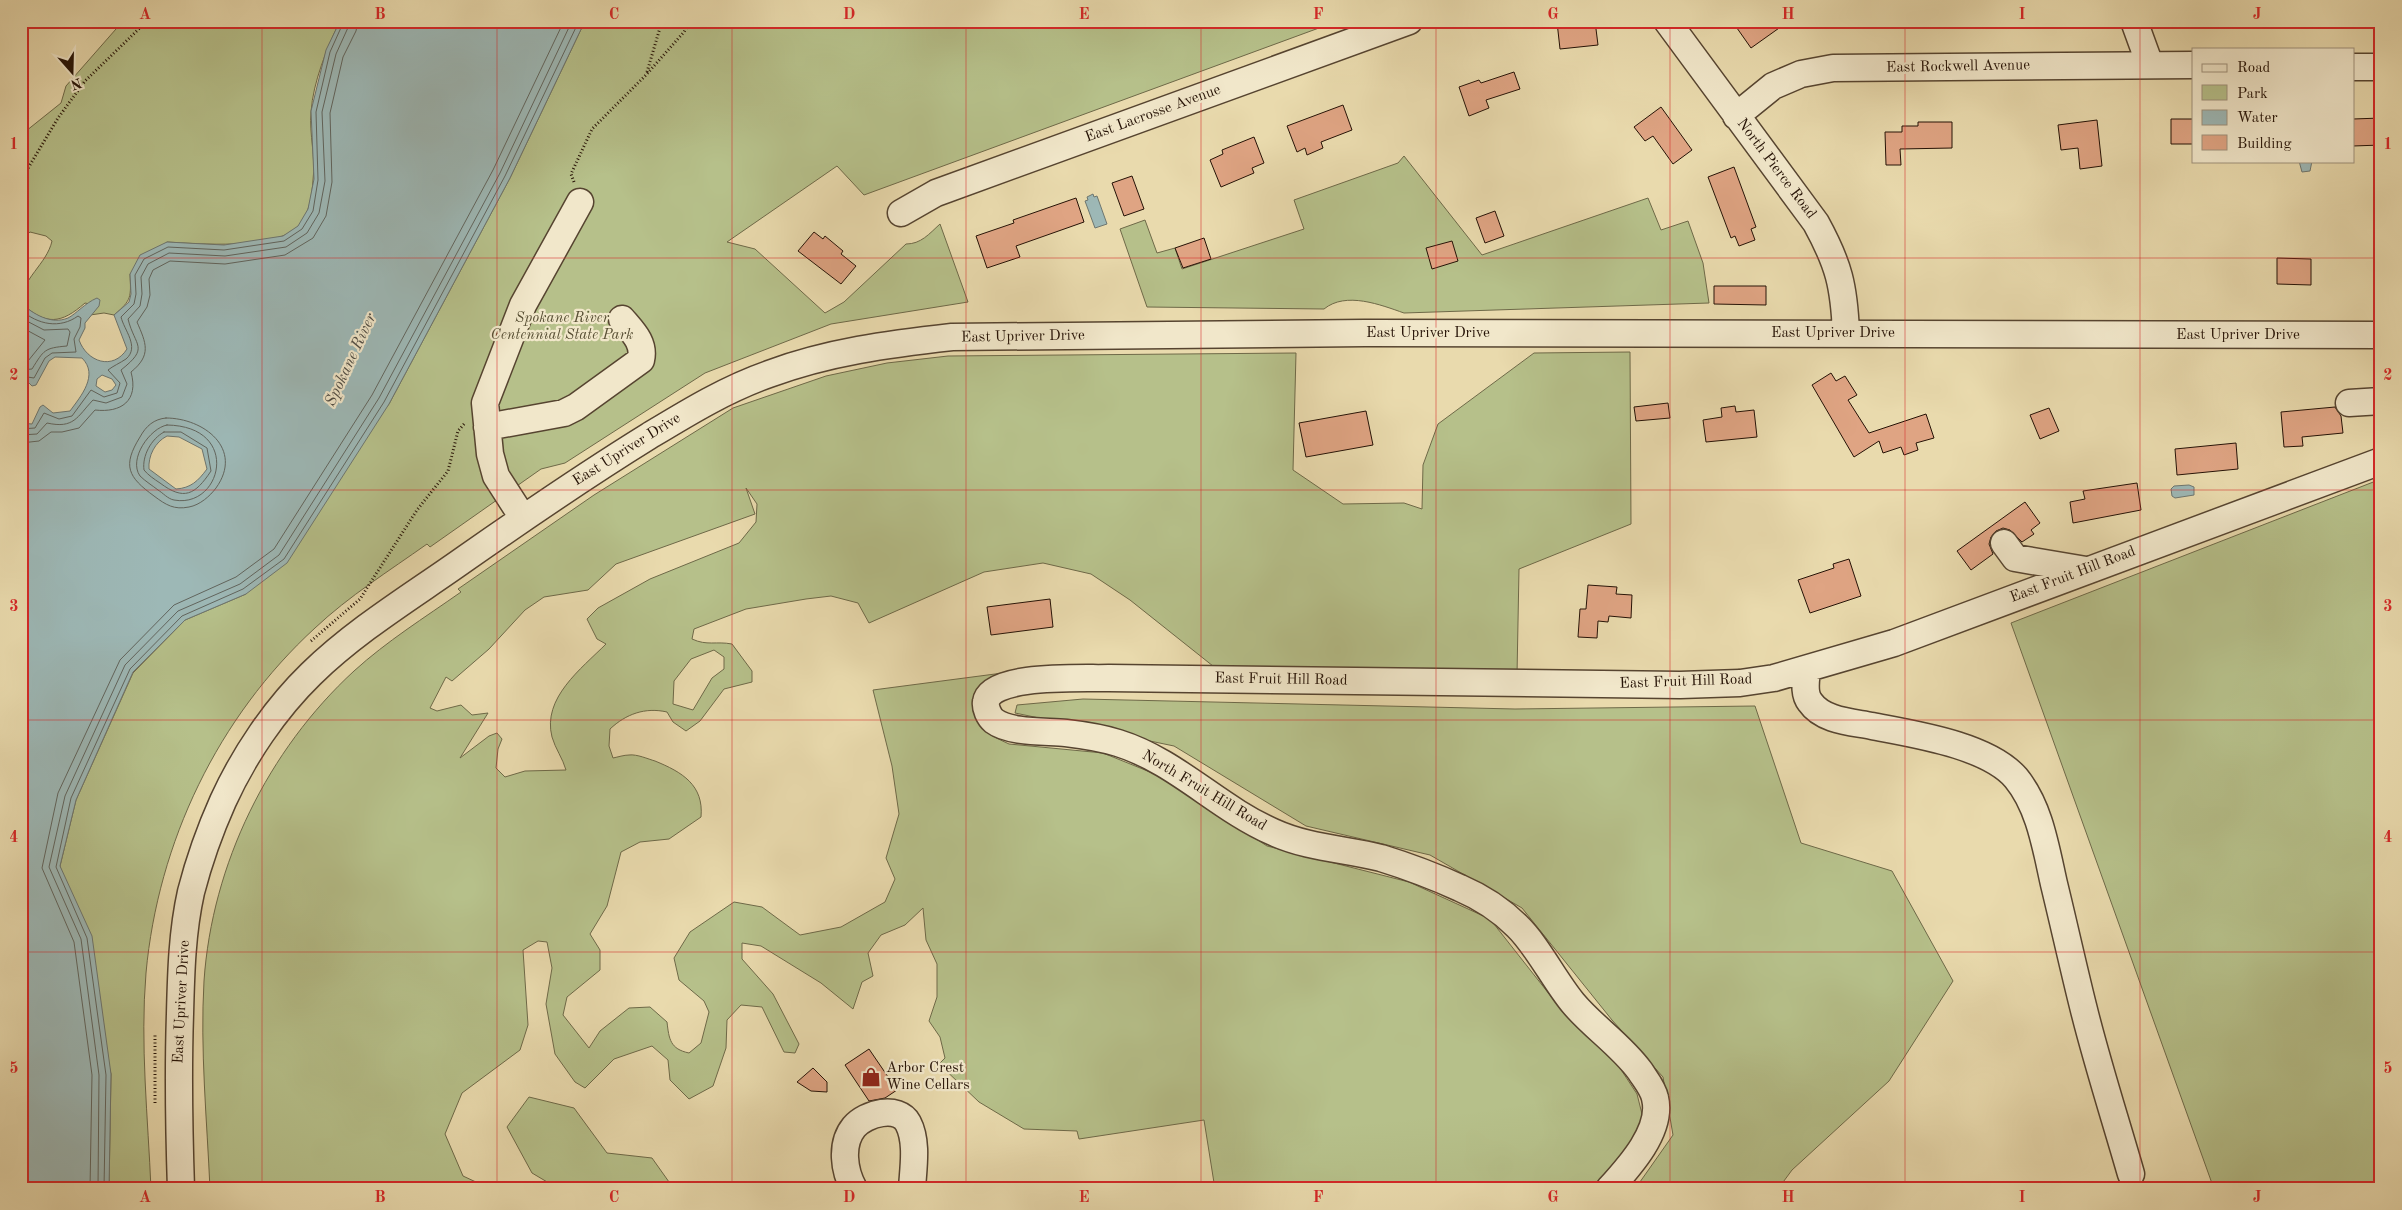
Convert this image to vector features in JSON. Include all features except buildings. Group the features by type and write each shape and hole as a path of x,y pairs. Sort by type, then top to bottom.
{"street":[{"name":"East Lacrosse Avenue","path":"900,213 936,193 1408,21"},
{"name":"North Pierce Road","path":"1667,21 1816,223 1832,252 1844,291 1846,333"},
{"path":"2134,21 2150,65"},
{"name":"East Rockwell Avenue","path":"1736,116 1773,86 1801,74 1833,68 2192,65"},
{"path":"2354,67 2381,67"},
{"path":"523,518 496,476 486,427 485,403 523,305 580,202"},
{"path":"486,427 564,413 576,407 641,360 642,353 639,339 622,319"},
{"name":"East Upriver Drive","path":"181,1189 178,1091 181,965 191,894 206,843 224,798 248,755 280,708 310,674 350,639 523,518 597,468 704,402 766,374 822,357 889,344 962,337 1846,333 2381,335"},
{"path":"2349,403 2381,401"},
{"name":"East Fruit Hill Road","path":"1042,680 1128,678 1680,685 1740,683 1807,670 1894,642 2381,461"},
{"path":"2004,543 2015,558 2086,570"},
{"path":"1807,670 1805,689 1809,702 1816,709 1833,718 1933,738 1982,755 2003,766 2016,778 2027,796 2040,827 2083,1008 2131,1174"},
{"name":"North Fruit Hill Road","path":"1042,680 1022,681 1000,686 989,694 986,702 989,716 994,722 1008,728 1068,733 1118,743 1157,760 1274,833 1302,843 1382,858 1461,888 1498,908 1519,927 1574,1004 1634,1064 1648,1082 1656,1099 1655,1118 1645,1145 1609,1189"},
{"path":"854,1189 847,1177 845,1166 846,1147 853,1129 868,1117 885,1113 896,1113 904,1117 912,1133 914,1151 912,1189"}],"path":[{"path":"21,180 58,118 85,81 147,21"},
{"path":"646,76 662,21"},
{"path":"580,202 571,174 592,129 646,76 684,32 690,21"}],"green space":[{"path":"123,21 340,21 321,65 312,101 311,120 314,172 309,205 305,217 298,227 287,234 272,239 235,244 167,242 130,274 129,298 124,306 114,315 104,313 90,315 99,306 85,303 61,318 46,319 38,316 21,303 25,286 45,257 52,241 46,236 30,232 21,240 21,135 61,103 66,86"},
{"name":"Spokane River Centennial State Park","path":"585,21 1338,21 864,195 837,166 727,242 755,249 825,313 844,302 906,244 920,240 940,224 968,302 831,324 705,373 565,463 541,469 430,547 427,544 355,594 315,628 280,663 249,701 222,742 199,785 179,830 164,876 153,924 146,973 144,1054 151,1189 109,1189 111,1074 60,866 76,800 133,673 185,620 246,594 389,404 510,178"},
{"path":"1404,156 1482,255 1648,198 1661,230 1688,221 1703,263 1709,303 1404,313 1374,303 1353,300 1333,304 1324,309 1147,307 1120,229 1145,220 1157,253 1175,248 1182,269 1304,229 1294,200 1398,163"},
{"path":"1630,352 1631,524 1519,569 1517,675 1223,674 1130,600 1091,574 1043,563 984,572 869,623 858,603 831,596 746,609 694,629 692,639 707,643 732,644 752,671 752,682 724,689 700,721 686,731 673,722 667,712 651,710 629,716 610,729 609,746 613,758 627,755 639,756 665,765 682,775 695,788 699,796 701,817 669,839 640,842 621,852 607,906 590,934 600,950 600,970 567,997 563,1015 589,1048 600,1031 629,1008 650,1007 667,1022 670,1038 674,1046 689,1053 701,1043 709,1012 704,1001 679,980 674,958 690,932 734,902 762,907 800,935 841,927 885,902 895,879 886,858 899,814 892,766 873,690 1018,671 982,726 992,736 1009,744 1103,753 1160,776 1267,846 1409,882 1490,919 1557,1004 1616,1062 1637,1094 1643,1118 1635,1144 1598,1189 1215,1189 1204,1120 1079,1139 1077,1131 1024,1129 979,1102 939,1064 945,1058 940,1037 929,1021 937,997 937,964 926,940 923,908 905,925 881,935 868,953 873,976 862,982 853,1009 821,983 761,946 742,943 742,959 773,994 799,1044 795,1053 784,1052 762,1007 741,1005 727,1020 726,1048 713,1086 689,1099 670,1080 668,1060 652,1046 614,1059 585,1088 575,1082 555,1054 546,1004 552,968 547,942 538,941 523,950 528,1025 520,1050 462,1093 445,1134 463,1176 491,1189 210,1189 203,1033 204,981 209,937 219,894 232,852 250,812 271,773 295,736 323,702 354,671 406,630 461,592 458,589 594,495 733,408 826,376 887,363 948,356 1296,353 1293,470 1343,504 1404,503 1422,509 1423,465 1438,424 1534,353","holes":["746,488 757,504 756,522 739,543 650,579 598,608 587,619 597,639 606,644 566,685 558,697 550,723 552,737 566,770 525,771 505,777 496,768 498,749 502,739 497,733 489,736 460,758 488,713 472,715 461,705 437,711 430,708 446,677 452,681 489,649 525,610 544,597 588,590 616,564 755,514","714,650 724,657 724,669 712,678 693,710 673,704 674,681 691,659"]},
{"path":"2381,479 2381,1189 2214,1189 2011,623"},
{"path":"1083,699 1515,709 1755,706 1801,843 1892,871 1953,981 1889,1081 1792,1170 1778,1189 1635,1189 1673,1135 1663,1077 1612,1020 1522,908 1430,855 1306,826 1174,746 1015,713 1017,705"},
{"path":"529,1097 574,1108 607,1153 652,1158 674,1189 559,1189 532,1173 507,1127"}],"water":[{"name":"Spokane River","path":"340,21 585,21 510,178 389,404 287,563 246,594 185,620 133,672 76,800 60,866 92,936 111,1074 109,1189 21,1189 21,423 32,424 40,407 43,405 53,413 70,411 83,392 89,378 89,371 82,358 55,357 49,361 36,385 32,386 27,381 21,381 21,303 43,317 62,320 97,298 100,300 99,306 85,323 85,328 79,340 88,354 101,361 108,362 121,356 127,349 114,315 129,302 131,294 130,274 140,255 167,242 224,245 283,236 298,226 308,209 314,179 311,111 326,50","holes":["102,375 112,379 116,385 112,390 105,392 96,386 97,379","167,436 179,437 202,449 207,469 197,480 186,487 176,489 149,469 153,450"]},
{"path":"2299,162 2312,162 2310,171 2302,172"},
{"path":"1093,194 1094,197 1097,196 1107,224 1095,228 1085,201 1088,200 1087,197"},
{"path":"2189,485 2194,487 2194,495 2175,498 2172,496 2171,489 2174,486"}],"place":[{"name":"Arbor Crest Wine Cellars","path":"871,1077"}]}
